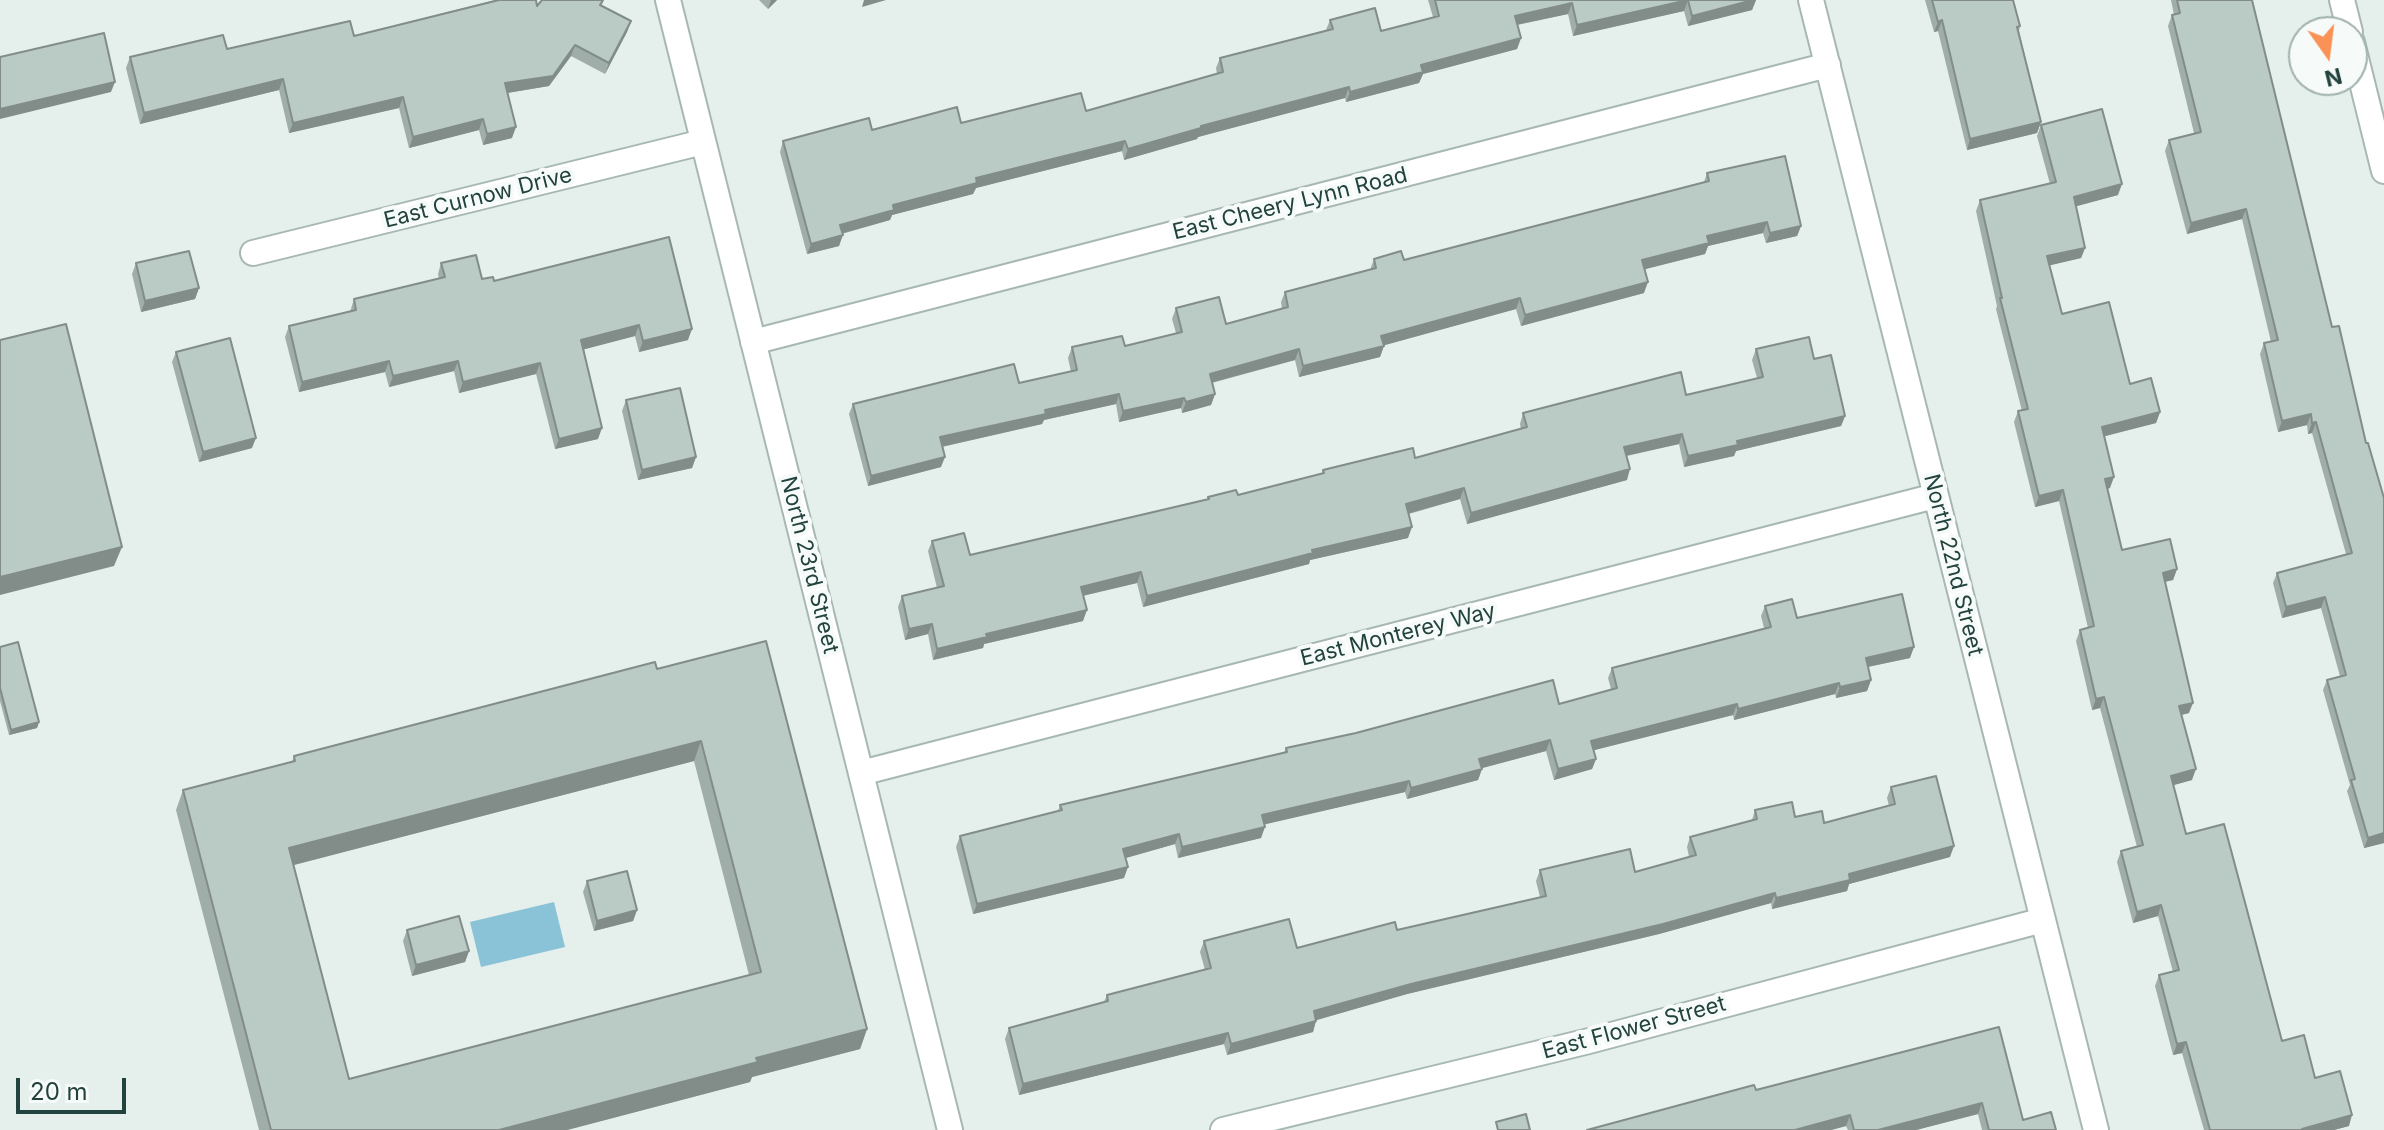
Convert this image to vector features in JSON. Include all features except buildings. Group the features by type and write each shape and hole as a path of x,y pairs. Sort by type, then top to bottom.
{"street":[{"name":"North 23rd Street","path":"668,0 950,1130"},
{"name":"North 22nd Street","path":"1811,0 2096,1130"},
{"name":"East Cheery Lynn Road","path":"753,342 1828,65"},
{"path":"2365,96 2384,171"},
{"name":"East Curnow Drive","path":"253,253 703,142"},
{"name":"East Monterey Way","path":"861,773 1935,496"},
{"name":"East Flower Street","path":"1223,1130 1589,1041 2043,920"}],"water":[{"path":"554,902 565,947 481,967 470,922"}]}
